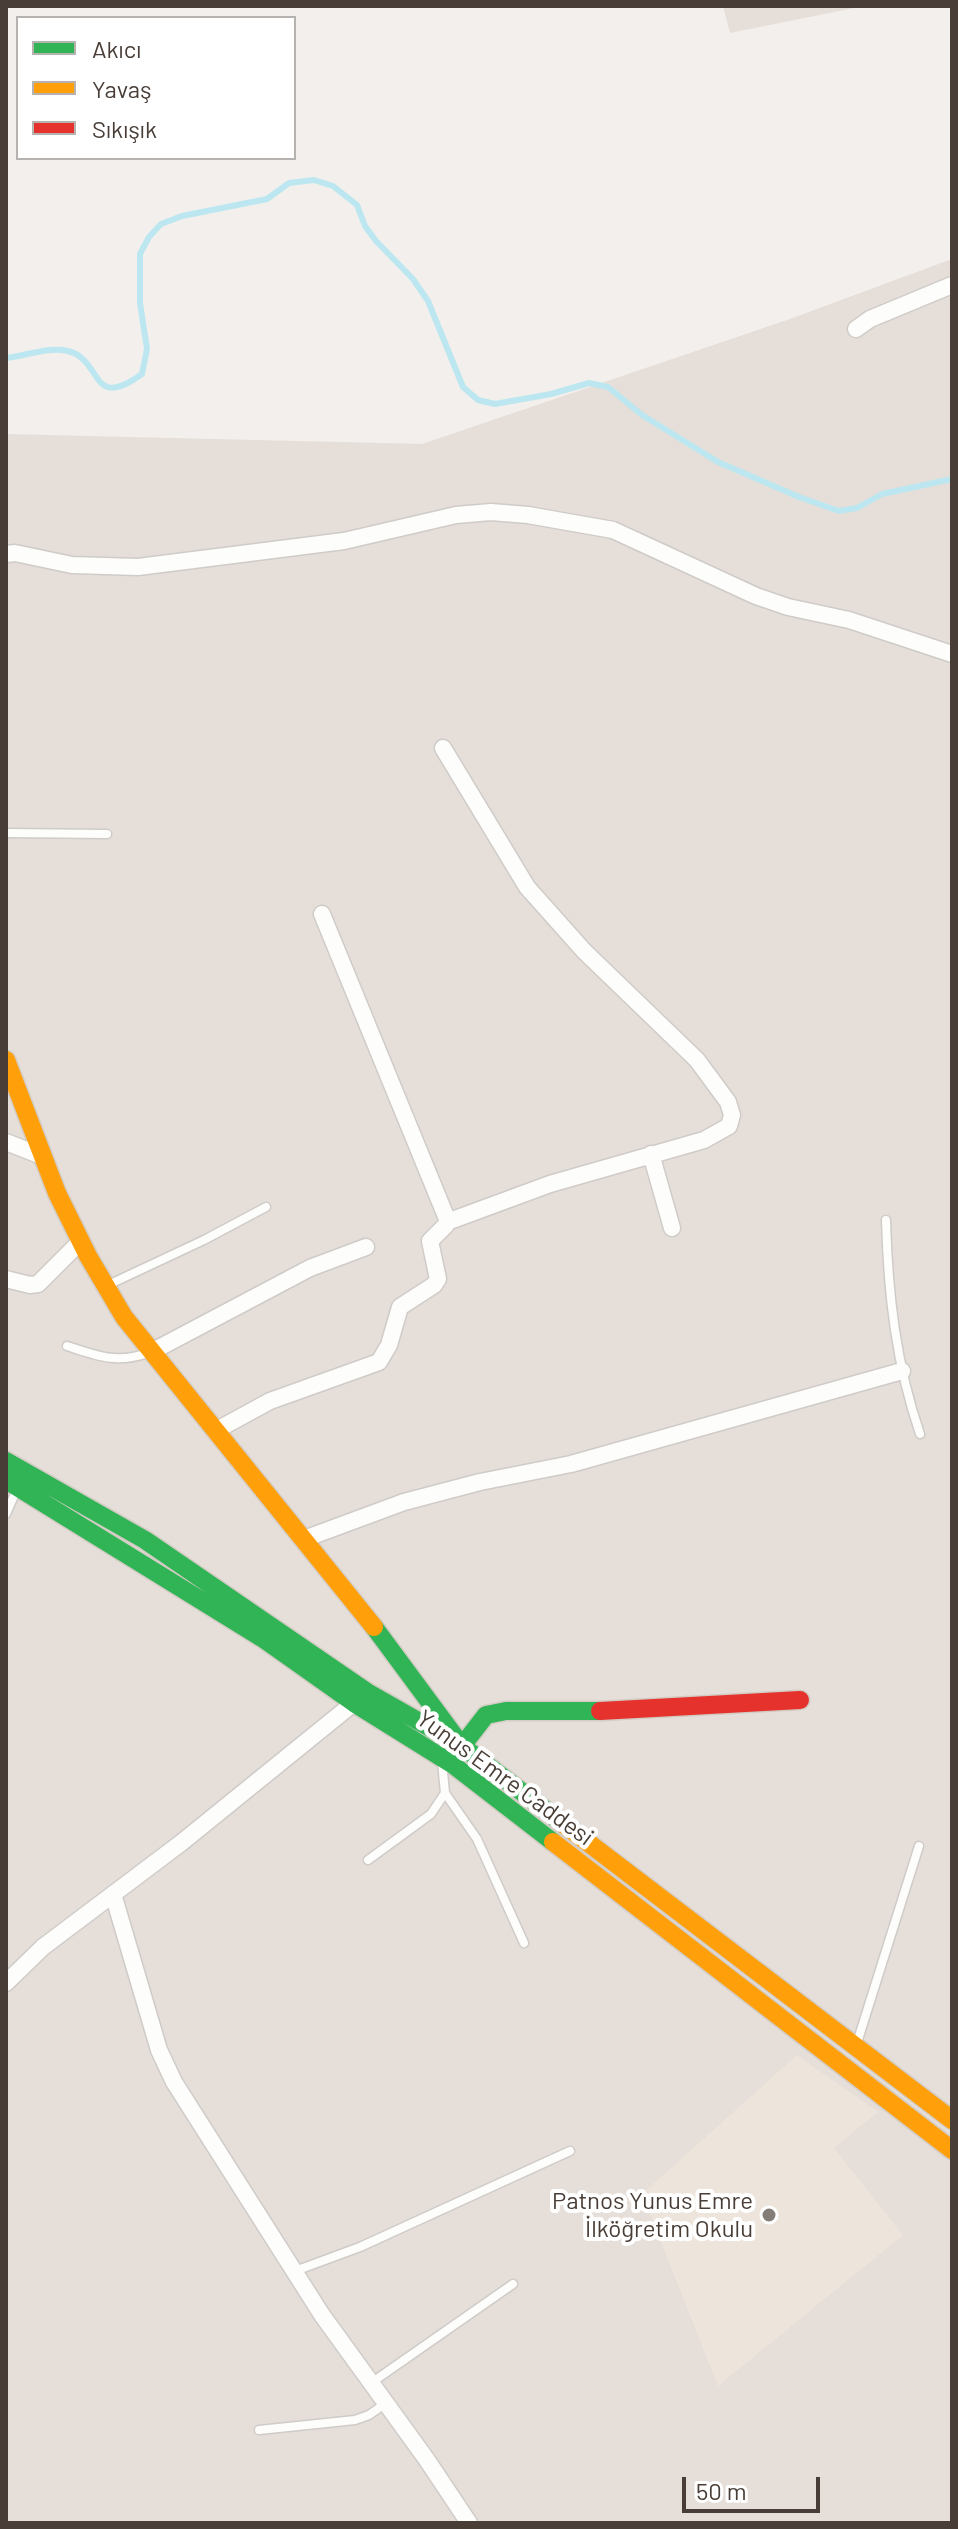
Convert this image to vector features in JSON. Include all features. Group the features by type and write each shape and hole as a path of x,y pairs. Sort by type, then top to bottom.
{"street":[{"path":"856,329 870,319 952,285"},
{"path":"6,554 99,568 138,567 344,541 456,515 491,512 528,515 613,530 756,596 788,607 849,620 952,654"},
{"path":"215,1431 270,1401 379,1362 389,1345 400,1307 438,1279 430,1241 447,1222 550,1184 722,1132 729,1126 732,1115 728,1102 697,1060 549,914 527,887 443,748"},
{"path":"322,914 447,1222"},
{"path":"6,1060 39,1155 79,1243 104,1287 124,1317 411,1675 462,1746 486,1715 506,1711 622,1711 800,1700"},
{"path":"6,1142 39,1155"},
{"path":"651,1154 672,1228"},
{"path":"6,1279 38,1284 79,1243"},
{"path":"153,1351 310,1268 366,1247"},
{"path":"304,1539 404,1502 480,1482 571,1464 902,1371"},
{"name":"Yunus Emre Caddesi","path":"6,1461 145,1540 361,1697 952,2150"},
{"name":"Yunus Emre Caddesi","path":"12,1483 361,1697 462,1746 952,2120"},
{"path":"6,1983 43,1947 181,1843 361,1697"},
{"path":"113,1894 163,2060 322,2315 469,2523"}],"lane":[{"path":"6,833 107,834"},
{"path":"104,1287 266,1207"},
{"path":"886,1220 892,1320 902,1371 920,1434"},
{"path":"67,1346 107,1359 130,1359 153,1351"},
{"path":"6,1514 12,1483"},
{"path":"442,1757 445,1793 477,1839 524,1943"},
{"path":"368,1860 422,1821 445,1793"},
{"path":"856,2047 919,1846"},
{"path":"294,2271 387,2235 570,2151"},
{"path":"371,2383 513,2284"},
{"path":"259,2430 355,2420 386,2403"}],"shaded area":[{"path":"723,6 864,6 730,33"},
{"path":"952,259 952,2523 6,2523 6,434 422,444 787,320"},
{"name":"Patnos Yunus Emre İlköğretim Okulu","path":"797,2055 878,2112 834,2148 903,2235 718,2386 642,2194"}],"waterway":[{"path":"6,358 45,350 68,351 79,356 105,386 113,388 125,384 142,374 147,349 140,303 140,254 161,224 182,216 267,199 289,183 314,180 333,186 357,205 365,226 376,241 413,279 428,301 463,387 478,400 495,404 551,394 589,383 608,387 642,415 718,462 839,511 857,508 882,494 952,479"}],"traffic: fast":[{"path":"6,1461 145,1540 367,1692 462,1746 565,1825"},
{"path":"6,1480 262,1638 354,1703 452,1764 553,1842"},
{"path":"374,1627 462,1746 486,1715 506,1711 600,1711"}],"traffic: slow":[{"path":"6,1060 57,1193 88,1256 124,1317 374,1627"},
{"path":"565,1825 952,2120"},
{"path":"553,1842 952,2150"}],"traffic: jam":[{"path":"600,1711 800,1700"}],"place":[{"name":"Patnos Yunus Emre İlköğretim Okulu","path":"769,2215"}]}
